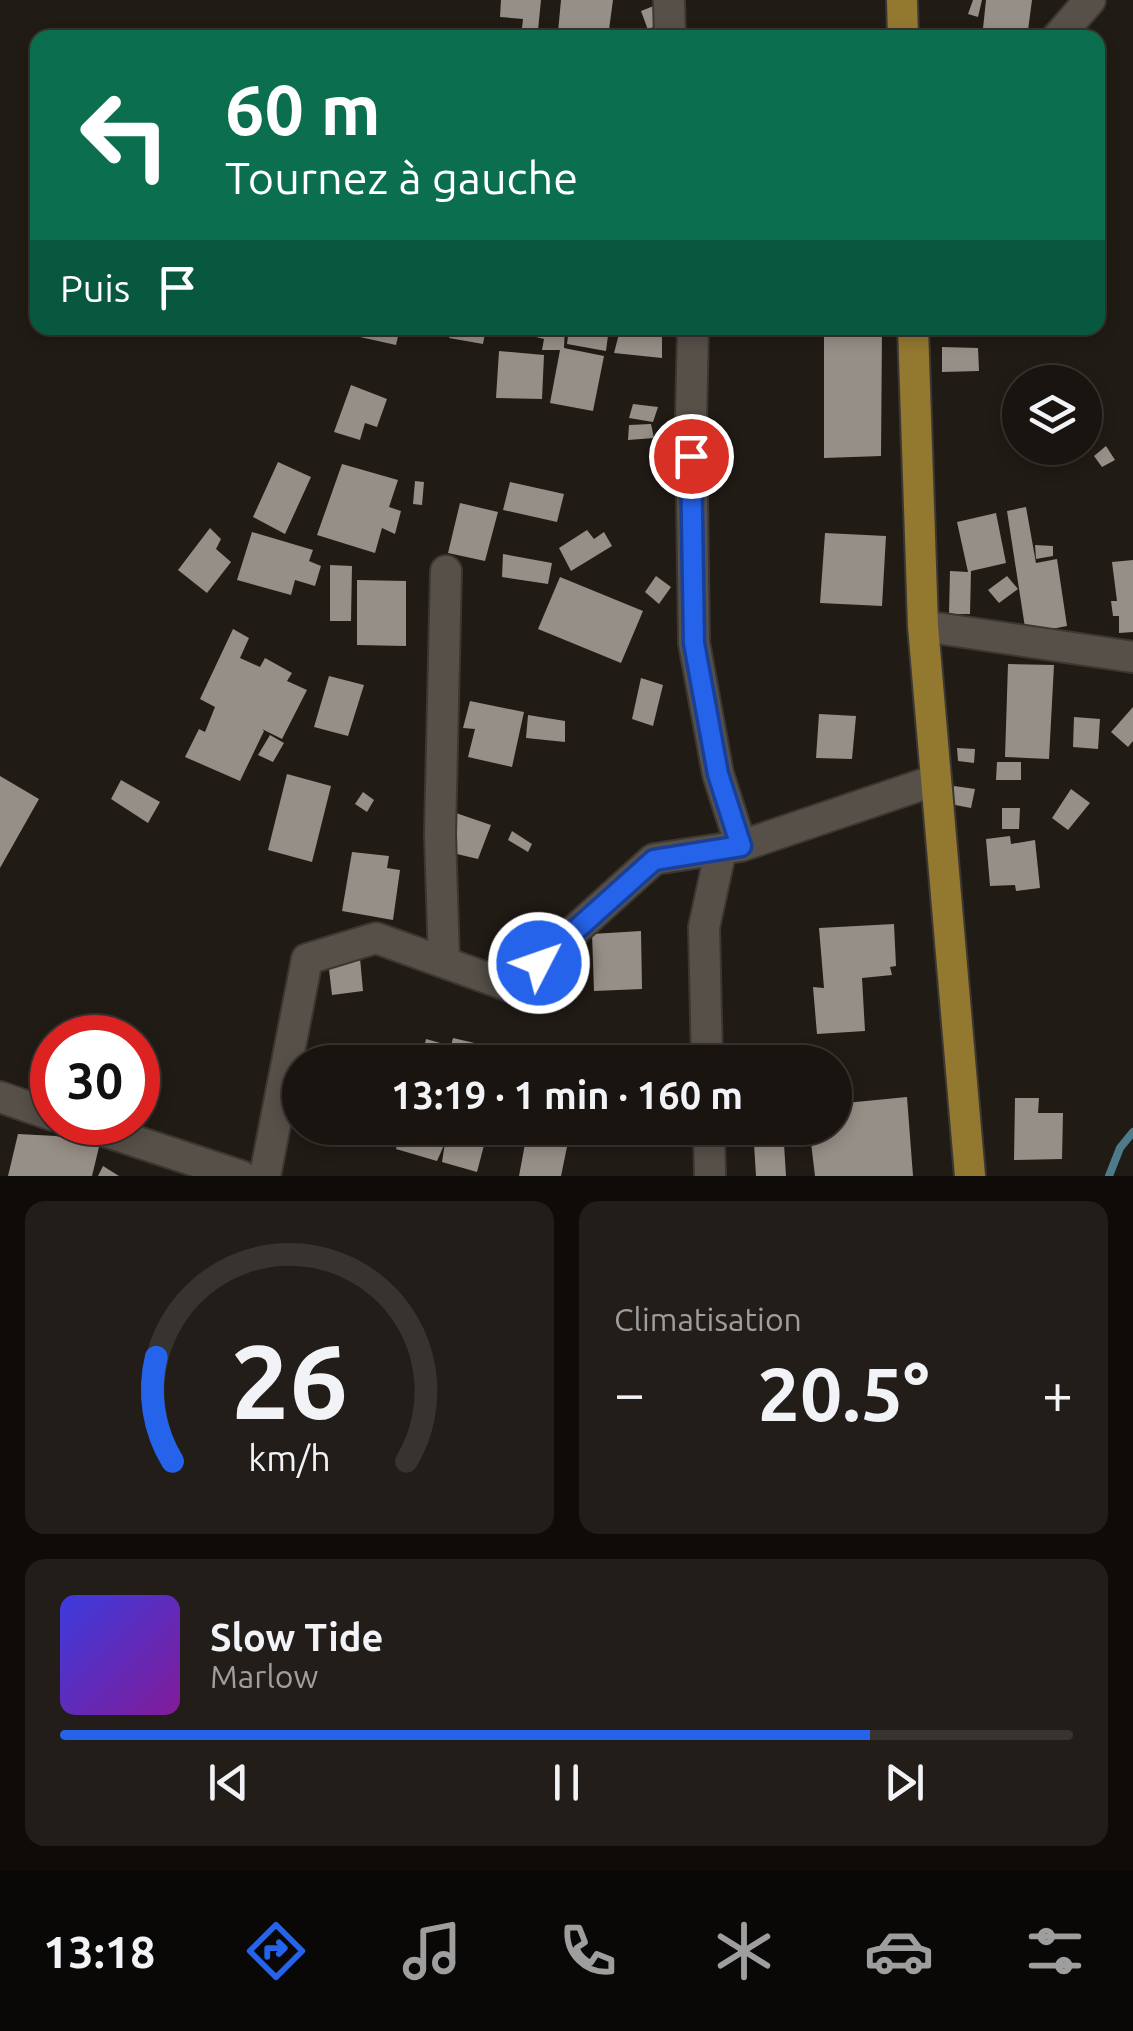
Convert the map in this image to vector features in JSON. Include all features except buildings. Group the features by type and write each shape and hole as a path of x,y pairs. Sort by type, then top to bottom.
{"main road":[{"path":"902,0 903,30"},
{"path":"913,335 923,626 970,1176"}],"street":[{"path":"668,0 670,30"},
{"path":"1064,30 1090,0"},
{"path":"693,335 694,643 731,847 704,926 708,1045"},
{"path":"444,961 440,834 446,571"},
{"path":"923,626 1133,657"},
{"path":"264,1176 307,959 376,938 512,987 654,860 731,847 936,780"},
{"path":"0,1098 30,1107"},
{"path":"147,1145 241,1176"},
{"path":"709,1145 710,1176"}],"waterway":[{"path":"1109,1176 1120,1148 1133,1132"}],"route":[{"path":"539,963 654,860 741,846 718,774 694,643 691,456"}]}
